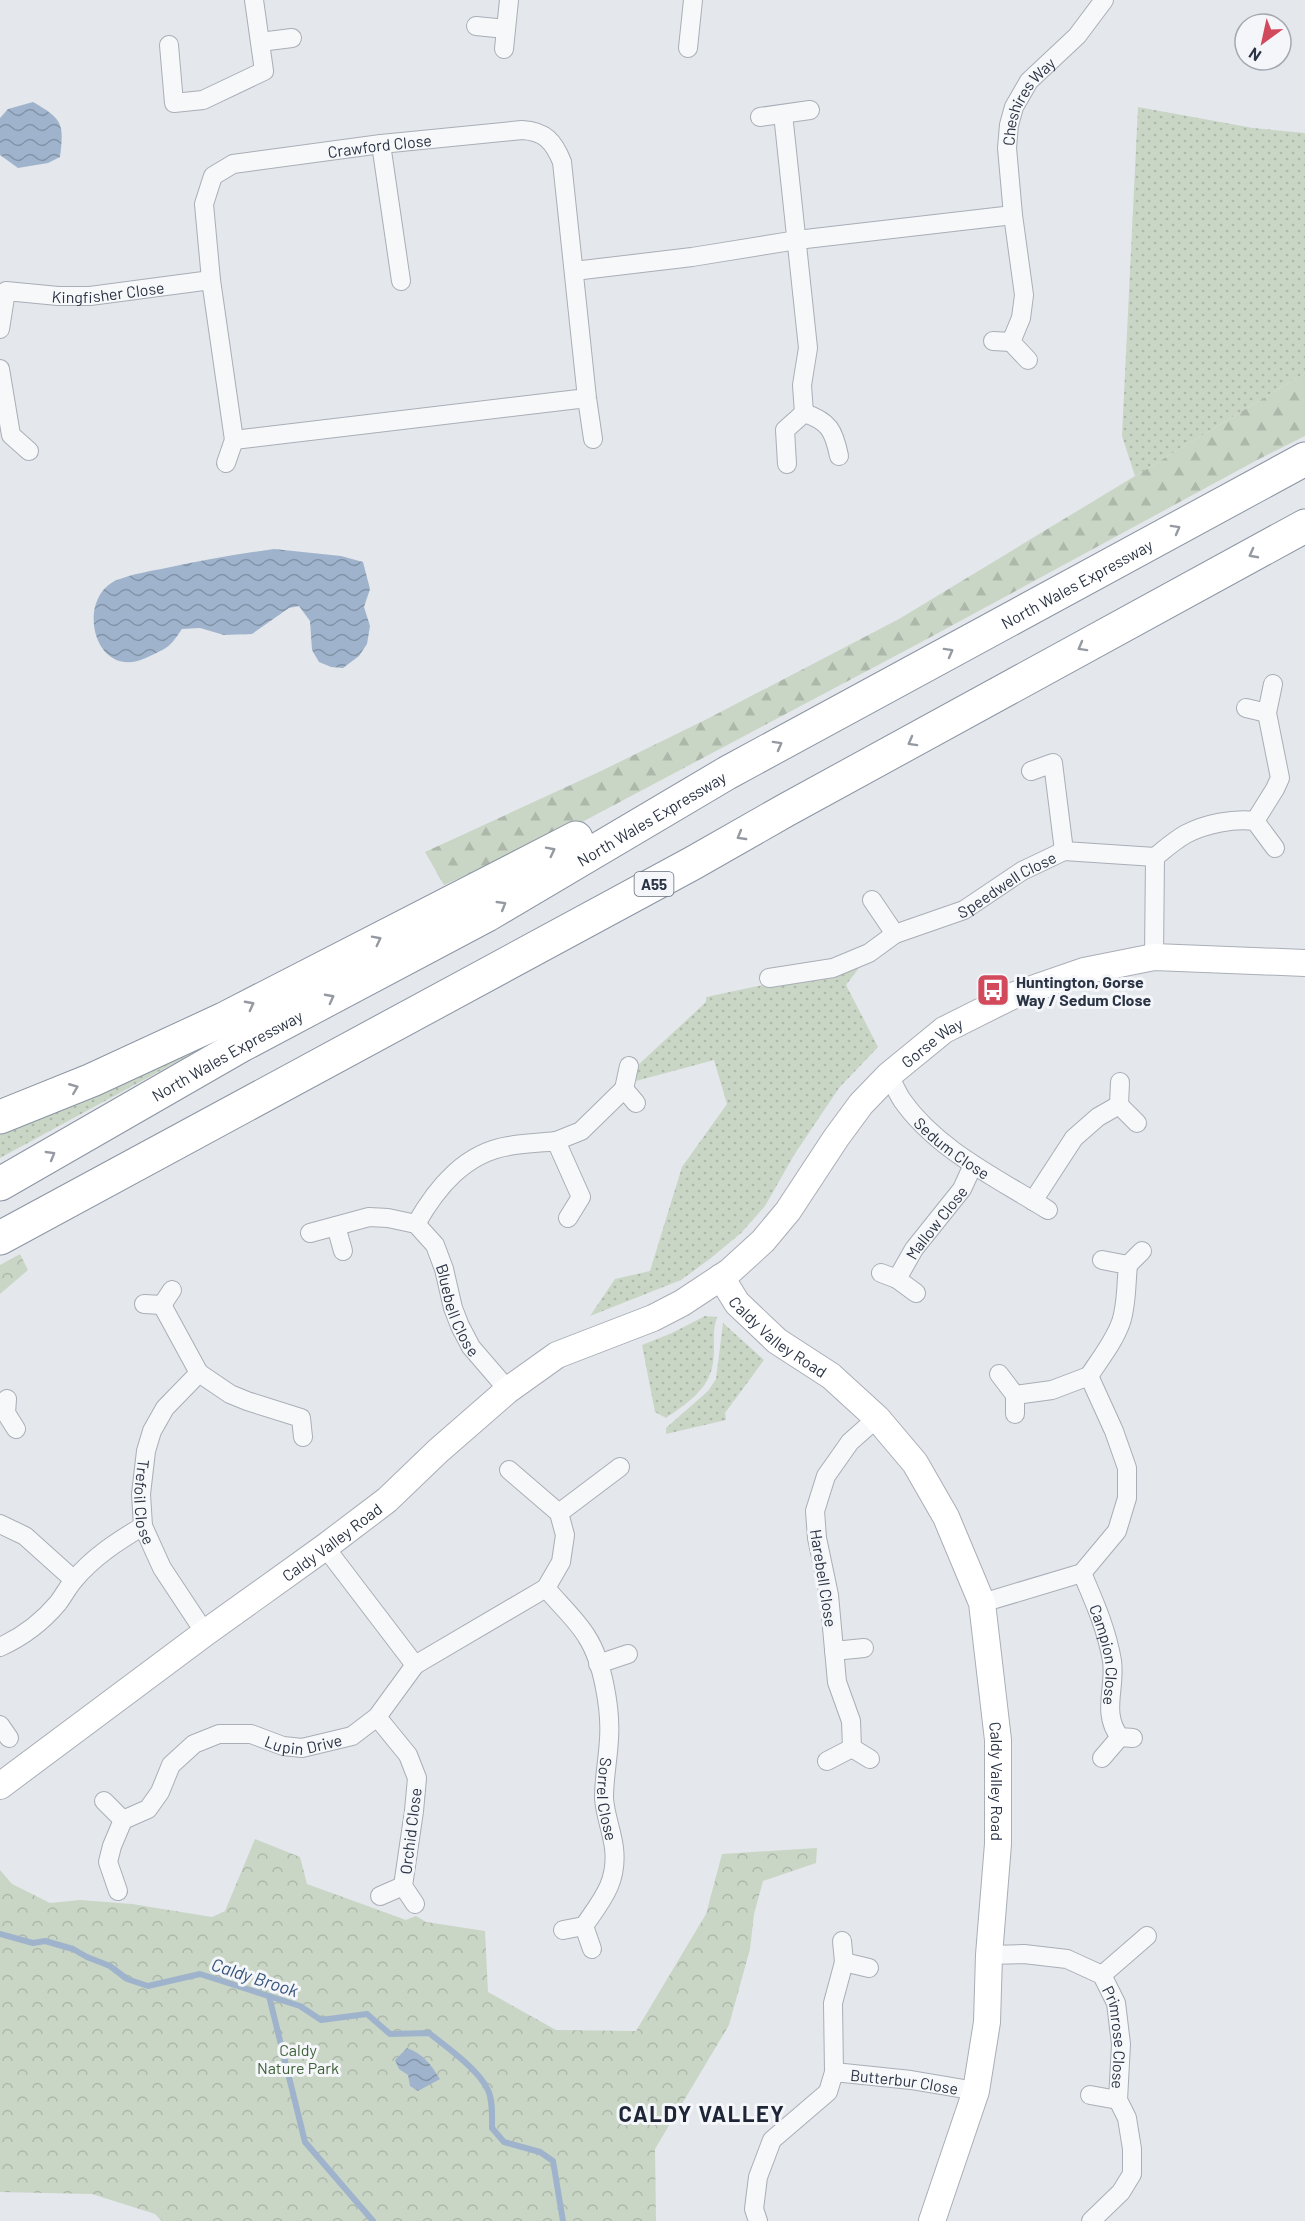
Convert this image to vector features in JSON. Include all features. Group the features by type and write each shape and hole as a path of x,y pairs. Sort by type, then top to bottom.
{"highway":[{"name":"North Wales Expressway","path":"0,1184 240,1046 487,915 727,773 1305,459"},
{"name":"A55","path":"0,1238 693,863 1305,526"},
{"path":"0,1117 92,1080 224,1019 572,840 727,773"}],"street":[{"path":"169,45 174,103 203,100 264,71 254,0"},
{"path":"504,49 509,0"},
{"path":"688,48 693,0"},
{"name":"Cheshires Way","path":"1028,360 1002,341 1021,318 1024,295 1007,148 1009,124 1014,106 1029,81 1077,36 1097,2"},
{"path":"476,26 506,29"},
{"path":"260,42 292,38"},
{"path":"760,117 810,110"},
{"path":"783,114 808,348 802,385 804,413"},
{"name":"Crawford Close","path":"226,463 234,440 211,280 204,204 213,177 233,164 381,144 522,130 546,136 556,146 562,162 593,439"},
{"path":"381,144 401,281"},
{"path":"574,271 692,257 797,240 1013,215"},
{"name":"Kingfisher Close","path":"0,329 3,288 58,296 90,296 211,280"},
{"path":"0,369 5,439 29,451"},
{"path":"234,440 587,398"},
{"path":"804,413 821,419 835,436 839,456"},
{"path":"787,464 785,430 804,413"},
{"path":"1256,820 1280,778 1268,713 1273,684"},
{"path":"1246,708 1268,713"},
{"path":"1031,771 1059,758 1064,851"},
{"path":"1154,957 1155,856 1186,834 1224,822 1242,819 1256,820"},
{"path":"1256,820 1275,848"},
{"name":"Speedwell Close","path":"769,978 833,969 869,953 895,934 964,910 1022,871 1064,851 1155,856"},
{"path":"872,900 895,934"},
{"name":"Gorse Way","path":"721,1277 763,1241 788,1210 861,1104 889,1076 944,1030 1012,996 1084,971 1154,957 1305,963"},
{"path":"310,1233 369,1217 388,1218 416,1224 430,1199 451,1176 471,1160 490,1151 510,1146 556,1141 581,1131 624,1089 629,1066"},
{"name":"Sedum Close","path":"889,1076 903,1100 936,1136 973,1165 1041,1205 1074,1137 1098,1117 1119,1105"},
{"path":"1120,1082 1119,1105 1137,1123"},
{"path":"624,1089 636,1102"},
{"path":"556,1141 588,1200 568,1218"},
{"name":"Mallow Close","path":"916,1293 889,1276 962,1189 973,1165"},
{"name":"Bluebell Close","path":"416,1224 435,1245 444,1269 453,1308 471,1347 508,1390"},
{"path":"336,1226 343,1251"},
{"path":"1015,1395 1052,1390 1089,1376 1112,1341 1121,1321 1128,1265 1142,1251"},
{"path":"1102,1260 1128,1265"},
{"name":"Caldy Valley Road","path":"0,1786 387,1500 438,1451 508,1390 557,1355 653,1318 682,1303 721,1277 737,1304 777,1341 831,1376 878,1418 915,1463 946,1516 982,1603 998,1740 998,1844 989,1955 987,2022 976,2091 933,2221"},
{"path":"172,1290 153,1305 199,1373 230,1394 247,1401 308,1413 303,1437"},
{"name":"Trefoil Close","path":"199,1373 165,1408 152,1431 146,1451 141,1494 143,1526 162,1568 205,1633"},
{"path":"999,1374 1015,1395 1015,1414"},
{"path":"982,1603 1082,1573 1117,1531 1127,1498 1127,1468 1114,1431 1089,1376"},
{"path":"5,1409 16,1430"},
{"name":"Harebell Close","path":"852,1748 852,1720 837,1682 829,1595 817,1538 815,1511 826,1476 850,1442 878,1418"},
{"path":"559,1513 620,1467"},
{"path":"325,1547 416,1665 546,1588 561,1562 565,1535 559,1513 509,1470"},
{"path":"0,1524 25,1536 74,1580"},
{"path":"0,1647 38,1623 58,1602 74,1580 111,1546 143,1526"},
{"name":"Campion Close","path":"1082,1573 1100,1615 1112,1662 1109,1710 1113,1729 1126,1737 1102,1758"},
{"name":"Sorrel Close","path":"546,1588 588,1637 598,1664 607,1703 609,1737 604,1806 614,1847 615,1868 608,1893 584,1926"},
{"name":"Harebell Close","path":"834,1651 864,1648"},
{"path":"598,1664 628,1654"},
{"name":"Lupin Drive","path":"123,1820 148,1809 160,1792 171,1766 194,1744 219,1734 251,1734 283,1746 302,1748 352,1736 377,1717 416,1665"},
{"name":"Orchid Close","path":"377,1717 408,1755 417,1778 403,1886 415,1904"},
{"path":"827,1761 852,1748 870,1759"},
{"path":"104,1801 123,1820 112,1845 108,1862 118,1891"},
{"name":"Orchid Close","path":"380,1896 403,1886"},
{"path":"563,1930 584,1926 592,1949"},
{"name":"Primrose Close","path":"1102,1975 1147,1936"},
{"name":"Butterbur Close","path":"758,2221 754,2209 758,2177 772,2140 828,2092 834,2072 833,2003 844,1962 842,1941"},
{"name":"Primrose Close","path":"989,1955 1024,1954 1067,1959 1102,1975 1116,2003 1121,2044 1118,2100 1127,2118 1132,2149 1132,2174 1121,2192 1091,2221"},
{"path":"844,1962 869,1968"},
{"name":"Butterbur Close","path":"834,2072 911,2080 976,2091"},
{"name":"Primrose Close","path":"1090,2095 1118,2100"}],"green space":[{"path":"1138,107 1253,128 1305,133 1305,373 1135,476 1122,436"},
{"path":"1305,373 1305,436 584,821 444,885 425,852 601,771 709,718 899,619"},
{"path":"862,964 846,985 878,1047 839,1088 794,1155 765,1206 741,1233 681,1280 590,1316 615,1279 650,1271 682,1167 727,1104 714,1060 636,1081 637,1066 706,1002 706,997"},
{"path":"195,1052 0,1158 0,1128"},
{"path":"20,1254 28,1270 0,1294 0,1265"},
{"path":"705,1316 717,1317 711,1373 696,1395 666,1418 655,1412 642,1345"},
{"path":"723,1323 764,1360 725,1413 726,1420 666,1434 666,1428 708,1391 716,1379"},
{"name":"Caldy Nature Park","path":"255,1839 300,1857 307,1884 406,1920 416,1916 426,1922 485,1931 488,1992 556,2030 636,2031 706,1914 722,1854 817,1848 816,1863 763,1881 754,1914 750,1949 729,2025 655,2149 656,2221 162,2221 155,2214 92,2194 0,2192 0,1870 12,1884 50,1903 80,1900 132,1904 212,1917 225,1911"}],"water":[{"path":"33,102 56,118 59,124 62,137 60,157 48,163 18,168 0,155 0,118 8,109"},
{"path":"274,549 341,556 363,562 370,589 364,607 370,626 367,644 359,656 343,668 331,667 319,662 312,650 310,621 299,606 289,608 252,634 224,635 200,628 182,629 165,649 129,662 114,659 103,649 96,635 94,619 96,603 104,590 117,580 193,562"},
{"path":"407,2048 423,2057 440,2079 418,2091 410,2086 408,2075 399,2069 395,2060"}],"waterway":[{"name":"Caldy Brook","path":"0,1934 33,1943 45,1941 73,1949 110,1966 127,1979 148,1986 200,1974 300,2006 321,2020 367,2014 390,2034 429,2033 462,2059 484,2082 491,2099 492,2128 504,2142 540,2152 553,2161 563,2221"},
{"path":"269,1996 305,2142 373,2221"}],"place":[{"name":"Huntington, Gorse Way / Sedum Close","path":"993,990"}],"district":[{"name":"CALDY VALLEY","path":"702,2113"}]}
